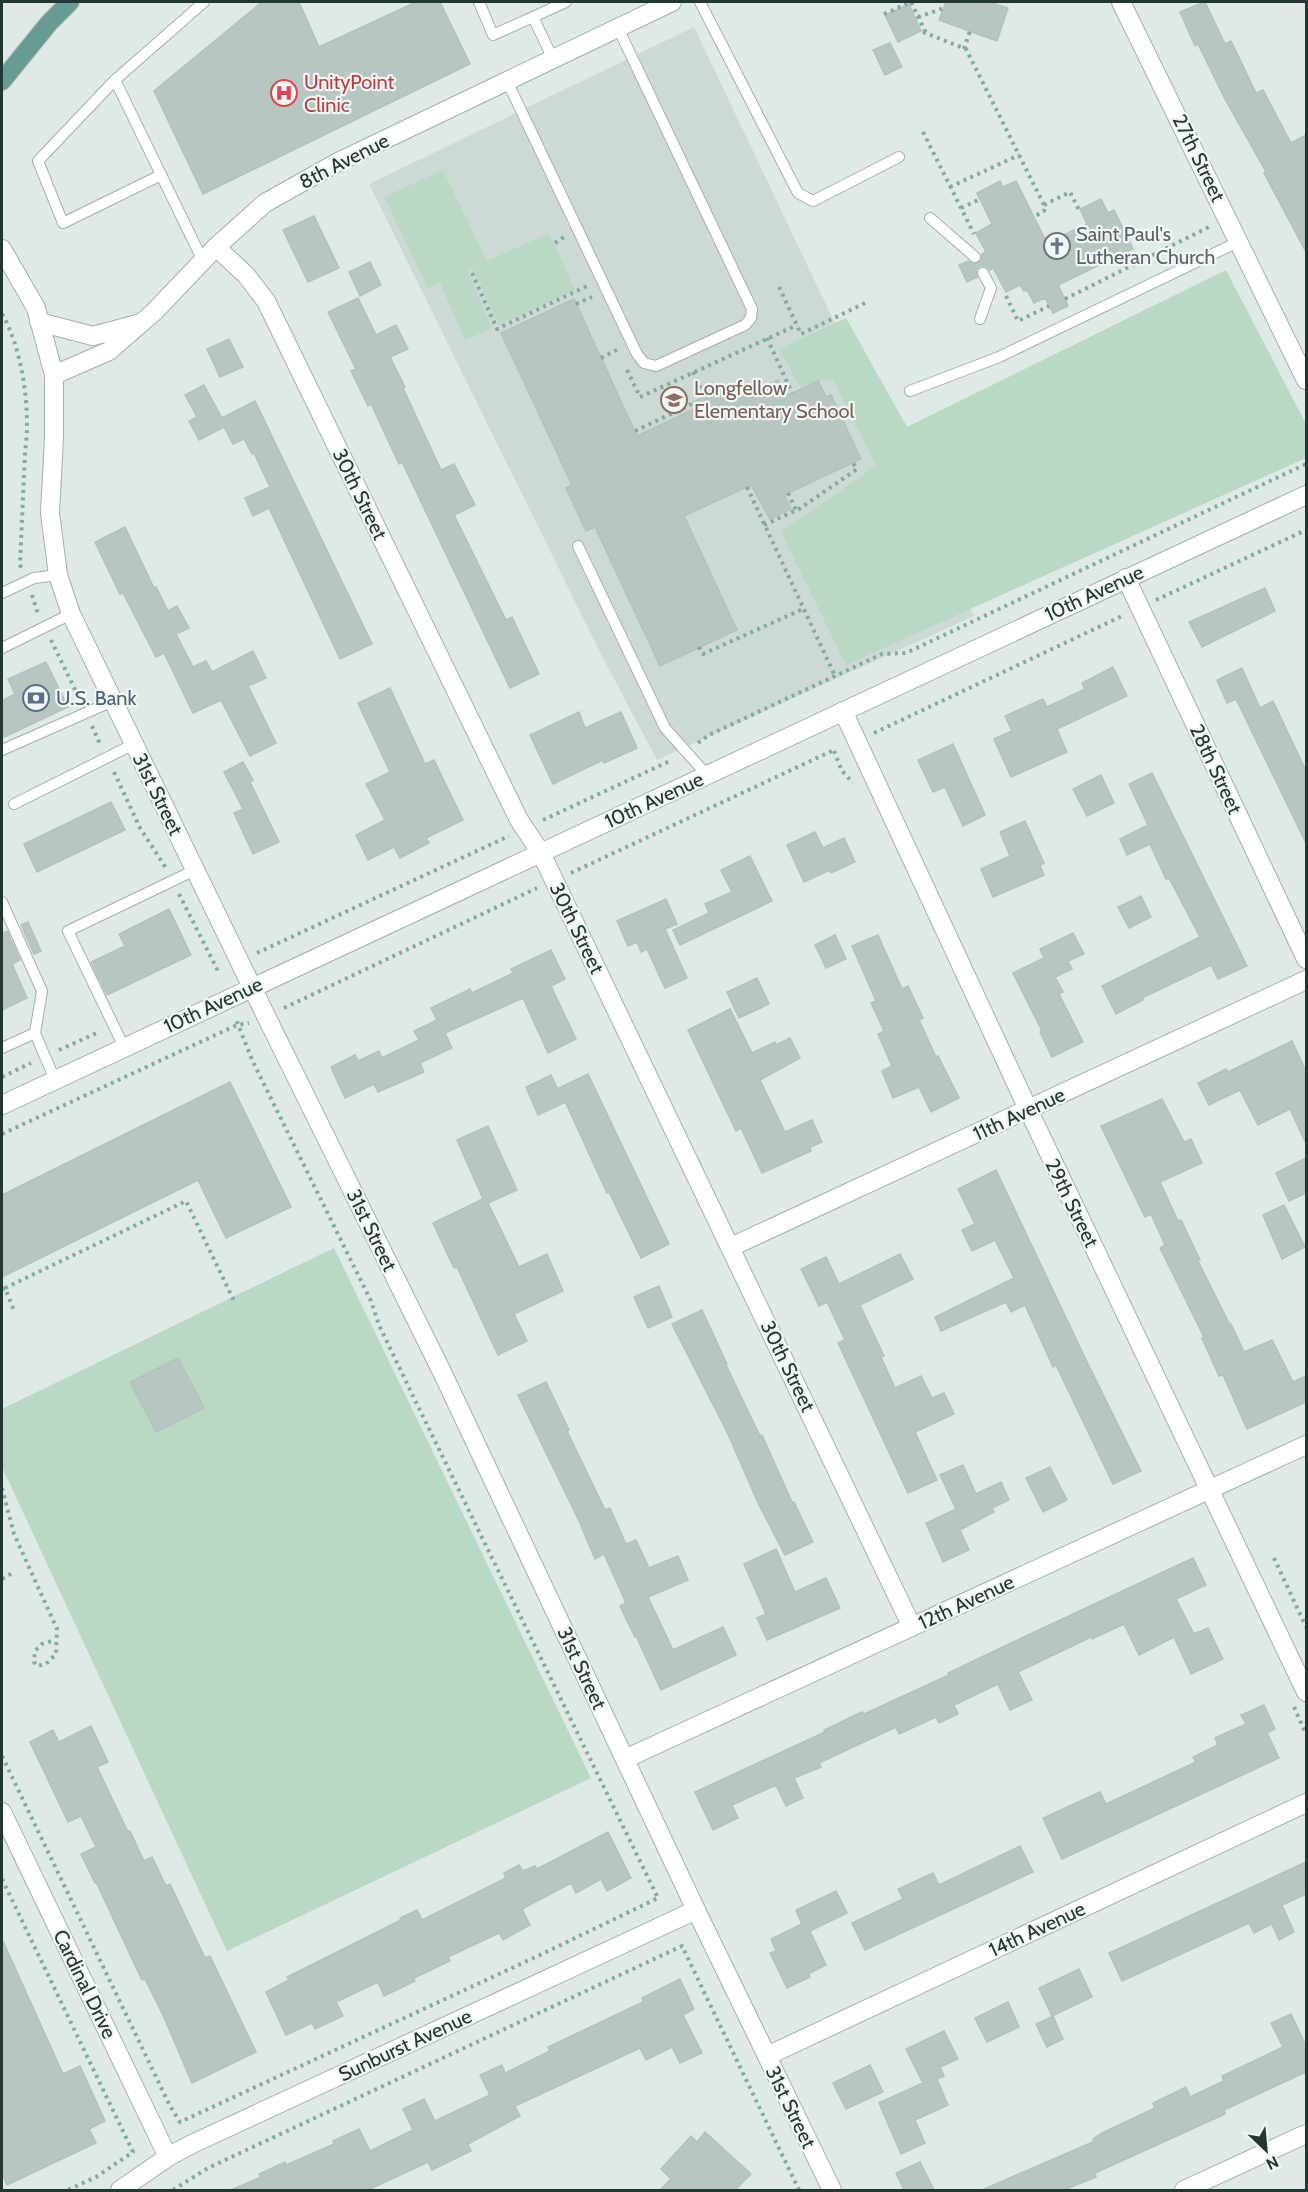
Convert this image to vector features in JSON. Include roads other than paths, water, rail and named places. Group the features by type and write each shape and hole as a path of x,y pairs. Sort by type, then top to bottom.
{"main road":[{"path":"2,81 49,22 70,2"}],"street":[{"name":"8th Avenue","path":"54,375 109,351 154,312 216,247 264,203 338,162 672,2"},
{"name":"27th Street","path":"1121,2 1240,241 1306,380"},
{"name":"30th Street","path":"216,247 246,274 266,301 525,829 541,853 555,881 912,1626"},
{"name":"31st Street","path":"2,249 36,308 54,375 54,438 50,513 58,575 71,614 251,987 442,1372 696,1910 832,2190"},
{"path":"39,322 93,336 141,323"},
{"name":"10th Avenue","path":"2,1105 1306,495"},
{"name":"28th Street","path":"1126,578 1306,959"},
{"name":"29th Street","path":"843,711 1028,1109 1306,1692"},
{"name":"11th Avenue","path":"731,1247 1306,980"},
{"name":"12th Avenue","path":"625,1759 1306,1445"},
{"name":"14th Avenue","path":"766,2056 1306,1803"},
{"name":"Cardinal Drive","path":"2,1812 168,2157"},
{"name":"Sunburst Avenue","path":"120,2190 168,2157 190,2145 696,1910"},
{"path":"1184,2190 1306,2134"}],"lane":[{"path":"161,175 63,223 38,161 115,80 204,2"},
{"path":"479,2 493,35 566,2"},
{"path":"700,2 798,193 813,201 899,157"},
{"path":"533,17 553,59"},
{"path":"507,81 637,354 644,363 656,366 745,325 751,318 752,309 618,28"},
{"path":"115,80 203,261"},
{"path":"930,218 975,257"},
{"path":"910,391 999,357 1240,241"},
{"path":"980,319 991,288 983,273"},
{"path":"578,546 665,728 707,775"},
{"path":"2,593 34,578 58,575"},
{"path":"2,648 71,614"},
{"path":"2,750 113,701"},
{"path":"14,804 134,744"},
{"path":"124,1047 68,931 195,870"},
{"path":"2,902 42,991 35,1033 55,1080"},
{"path":"2,1048 35,1033"}],"place":[{"name":"UnityPoint Clinic","path":"284,93"},
{"name":"Saint Paul's Lutheran Church","path":"1057,246"},
{"name":"Longfellow Elementary School","path":"674,400"},
{"name":"U.S. Bank","path":"36,698"}]}
